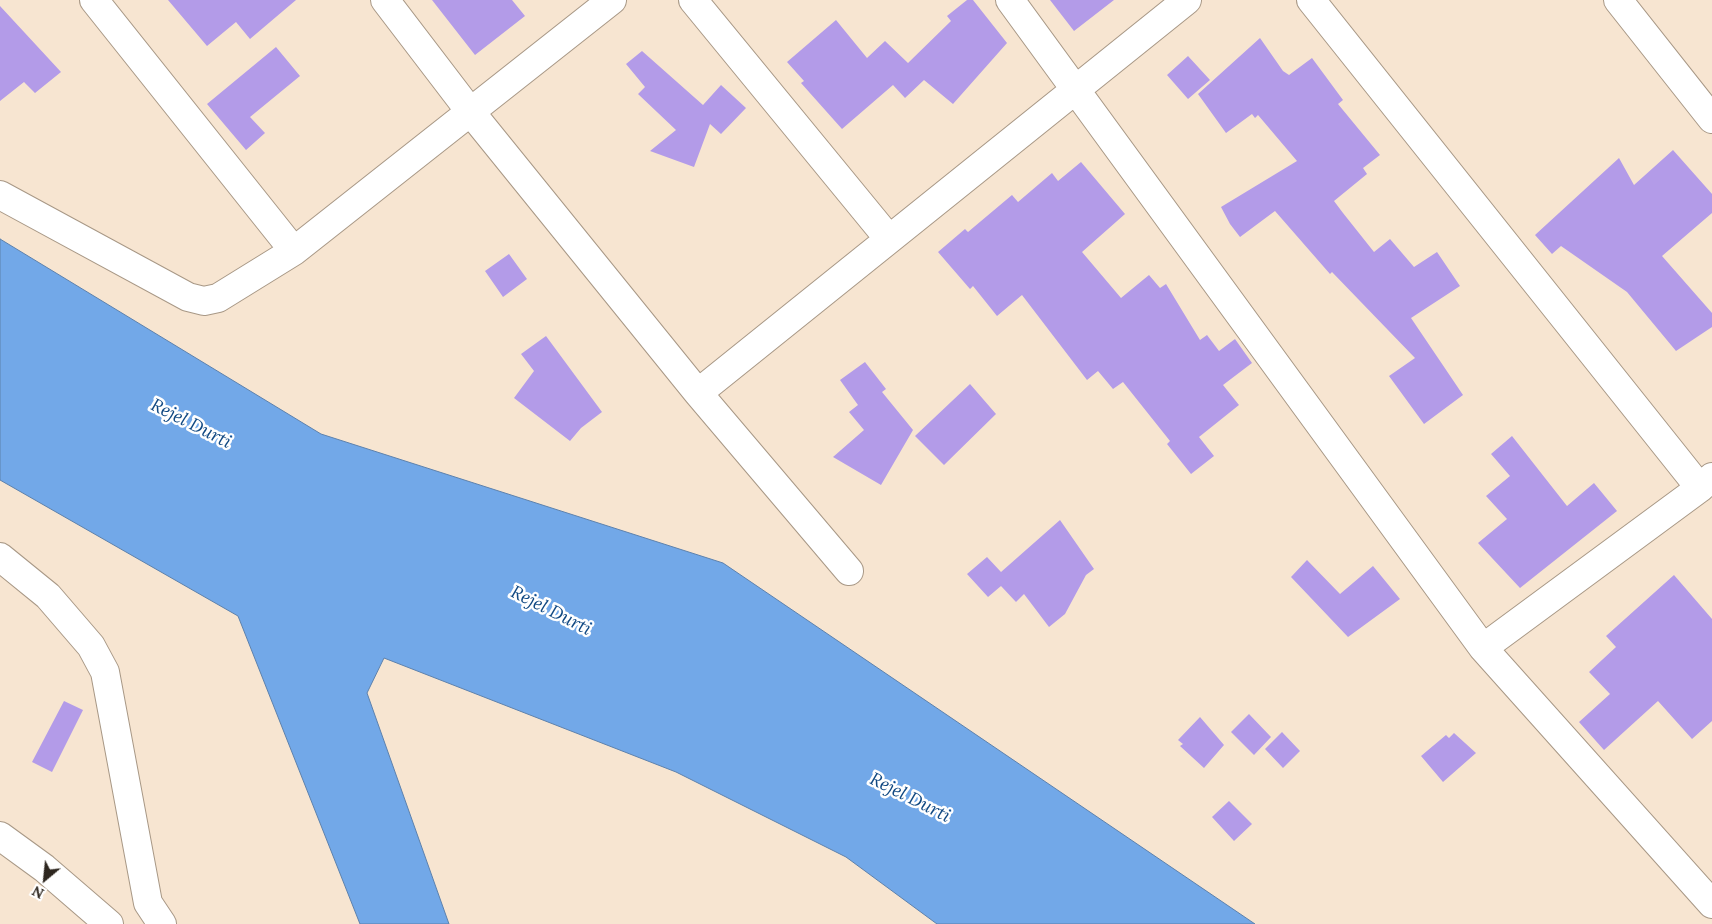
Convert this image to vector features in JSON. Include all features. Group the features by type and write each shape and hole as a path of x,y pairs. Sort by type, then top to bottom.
{"street":[{"path":"94,0 294,251"},
{"path":"385,0 469,110 698,393 849,571"},
{"path":"0,195 188,297 204,301 218,298 294,251 469,110 612,0"},
{"path":"693,0 889,239"},
{"path":"1010,0 1077,88 1483,648 1712,904"},
{"path":"698,393 1187,0"},
{"path":"1312,0 1706,482 1483,648"},
{"path":"1618,0 1712,119"},
{"path":"0,558 48,596 91,646 105,672 148,903 162,924"},
{"path":"0,836 44,868 109,924"}],"water":[{"name":"Rejel Durti","path":"0,239 321,434 723,563 1255,924 937,924 846,857 676,772 384,658 367,693 449,924 360,924 238,616 0,480"}],"building":[{"path":"168,0 296,0 250,39 236,22 207,46"},
{"path":"432,0 512,0 525,16 475,55"},
{"path":"967,0 973,0 1007,43 953,104 924,80 905,98 893,85 842,129 801,83 804,81 787,62 836,20 867,58 885,41 908,63 951,21 947,16"},
{"path":"1050,0 1114,0 1074,31"},
{"path":"0,6 61,72 35,93 24,82 0,101"},
{"path":"1260,38 1283,71 1289,75 1312,58 1343,100 1338,104 1380,155 1363,168 1367,174 1334,201 1374,252 1390,239 1414,267 1437,252 1460,286 1411,318 1463,395 1424,424 1389,376 1415,358 1332,272 1330,274 1275,211 1240,237 1221,207 1297,161 1258,115 1255,118 1252,114 1226,133 1198,94"},
{"path":"276,47 300,76 250,117 265,133 246,150 207,104"},
{"path":"642,51 703,105 721,85 746,108 721,134 710,124 694,167 650,151 676,130 638,94 645,87 626,64"},
{"path":"1188,56 1210,80 1188,99 1167,75"},
{"path":"1673,150 1712,194 1712,213 1662,256 1712,313 1712,327 1676,351 1627,292 1561,246 1552,254 1535,235 1619,158 1634,185"},
{"path":"1081,162 1125,214 1082,252 1121,298 1149,275 1160,288 1166,284 1200,340 1207,335 1219,351 1235,339 1252,363 1223,385 1239,405 1199,437 1214,456 1191,474 1167,444 1170,441 1123,382 1113,389 1098,371 1087,380 1022,295 997,316 973,286 970,289 938,252 965,229 968,232 1012,195 1018,202 1052,173 1058,181"},
{"path":"509,254 527,279 503,297 485,271"},
{"path":"546,336 602,412 581,428 570,441 514,398 534,371 521,354"},
{"path":"865,362 886,389 882,392 913,430 881,485 833,457 864,430 849,412 858,405 840,380"},
{"path":"970,384 996,414 944,465 915,436"},
{"path":"1512,436 1567,506 1594,483 1617,511 1520,588 1478,543 1507,519 1486,496 1510,476 1491,454"},
{"path":"1060,520 1094,569 1086,575 1065,614 1049,627 1024,594 1016,602 1001,586 988,597 967,574 987,557 1001,572"},
{"path":"1307,560 1340,594 1373,566 1400,599 1348,637 1291,577"},
{"path":"1674,575 1712,619 1712,721 1692,739 1658,701 1604,750 1579,722 1610,694 1589,672 1616,647 1606,636"},
{"path":"64,701 83,710 52,772 32,762"},
{"path":"1249,714 1271,737 1254,755 1231,732"},
{"path":"1200,717 1224,745 1204,768 1180,746 1183,744 1178,740"},
{"path":"1282,732 1300,751 1283,768 1265,749"},
{"path":"1454,733 1476,753 1443,782 1421,756 1446,735 1449,738"},
{"path":"1229,801 1252,824 1234,841 1212,817"}]}
